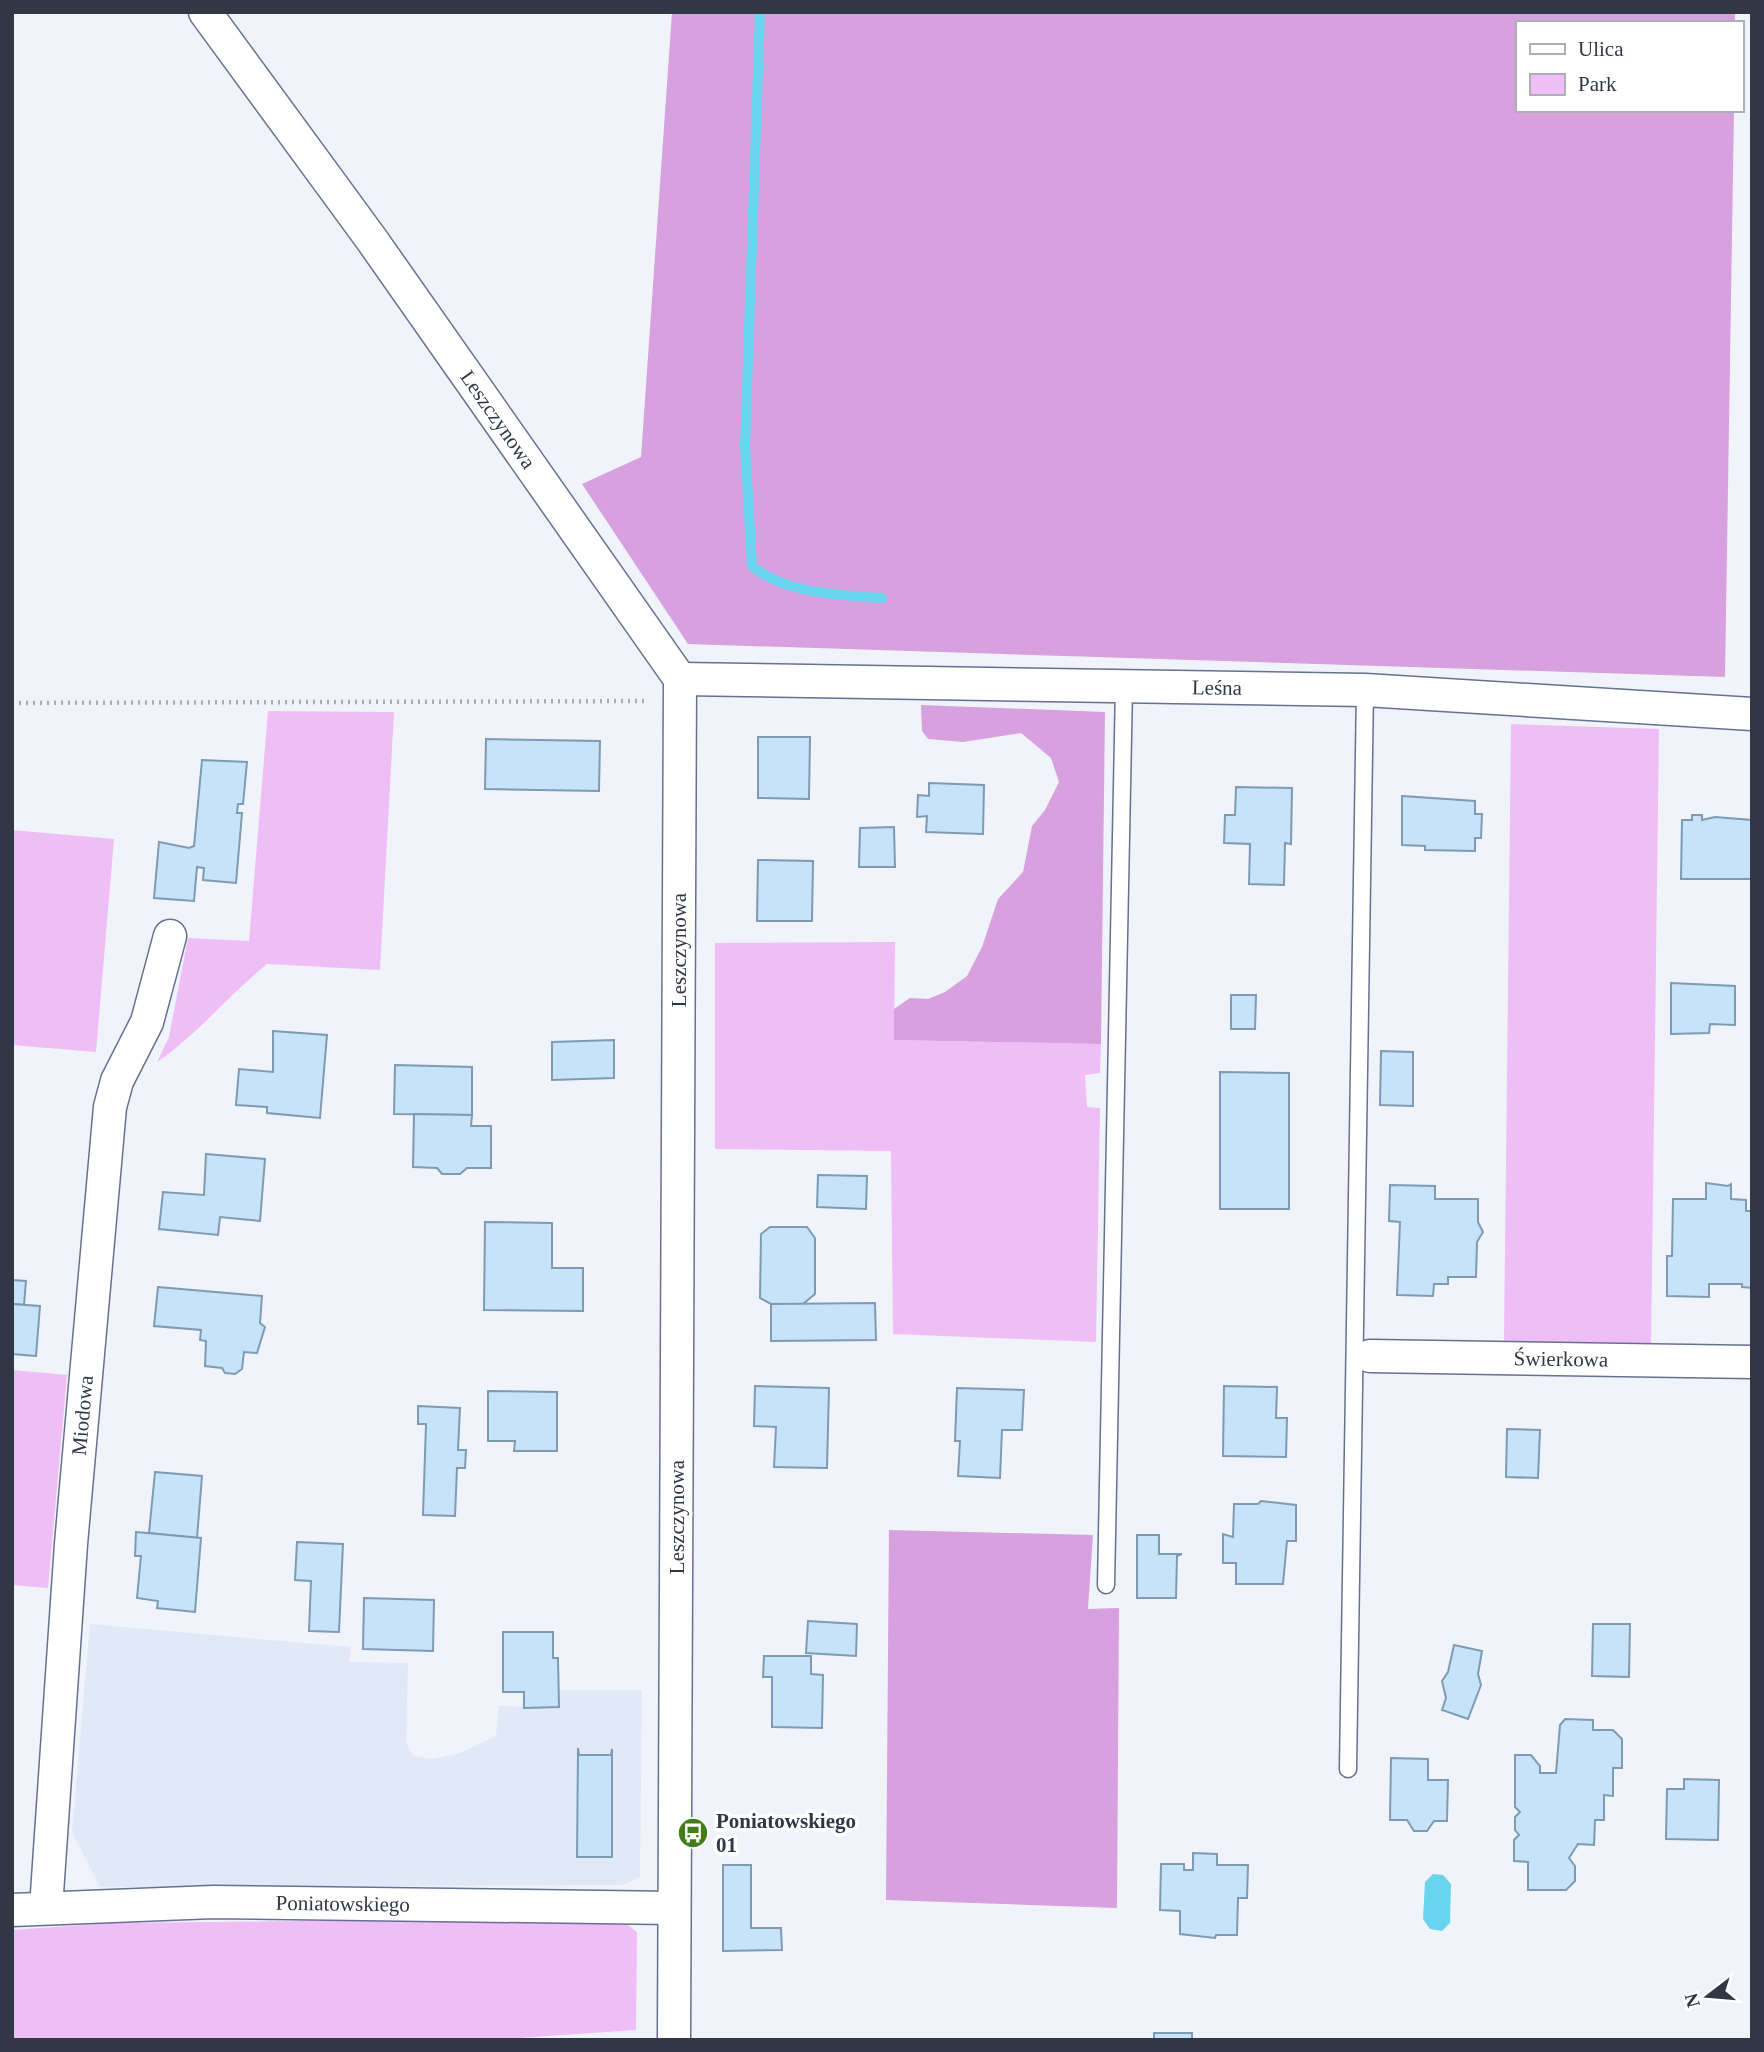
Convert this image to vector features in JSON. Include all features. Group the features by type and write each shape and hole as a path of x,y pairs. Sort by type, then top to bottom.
{"street":[{"name":"Leszczynowa","path":"205,12 372,240 680,690 674,2040"},
{"name":"Leśna","path":"680,690 1124,687 1365,691 1752,715"},
{"name":"Miodowa","path":"46,1908 71,1544 110,1107 117,1081 147,1022 166,960 170,936"},
{"name":"Świerkowa","path":"1370,1356 1752,1362"},
{"name":"Poniatowskiego","path":"12,1910 214,1902 673,1908"}],"lane":[{"path":"1106,1585 1124,687"},
{"path":"1348,1769 1365,691"}],"path":[{"path":"12,703 680,690"}],"shaded area":[{"path":"672,12 1735,12 1735,21 1516,21 1516,112 1734,112 1725,677 688,644 582,484 641,457"},
{"path":"921,705 1105,712 1101,1044 894,1040 894,1009 910,998 928,999 945,992 967,976 982,947 998,899 1023,872 1032,826 1045,810 1059,782 1051,758 1021,733 963,742 928,739 922,731"},
{"path":"889,1530 1093,1535 1088,1609 1119,1608 1117,1908 886,1900"},
{"path":"90,1624 351,1647 349,1662 408,1663 406,1743 413,1756 431,1759 457,1754 496,1736 499,1706 559,1707 558,1690 642,1690 640,1877 624,1885 100,1887 72,1832"}],"green space":[{"path":"268,711 394,712 380,970 267,964 186,1040 157,1062 169,1037 188,938 249,941"},
{"path":"1511,724 1659,729 1651,1346 1504,1341"},
{"path":"12,830 114,839 96,1052 12,1045"},
{"path":"895,942 894,1040 1101,1044 1100,1073 1085,1075 1087,1107 1100,1108 1096,1342 893,1334 891,1151 715,1149 715,943"},
{"path":"12,1370 67,1375 48,1588 12,1585"},
{"path":"619,1918 637,1932 636,2030 488,2040 12,2040 12,1930 111,1923"}],"water":[{"path":"1433,1874 1443,1875 1451,1884 1450,1923 1442,1931 1430,1929 1423,1919 1425,1882"}],"building":[{"path":"758,737 810,737 809,799 758,798"},
{"path":"486,739 600,741 599,791 485,789"},
{"path":"202,760 247,762 243,804 238,804 237,813 242,813 236,883 203,880 204,868 197,867 194,901 154,898 159,842 189,848 194,846"},
{"path":"929,783 984,785 983,834 926,832 927,816 917,817 918,795 929,796"},
{"path":"1236,787 1292,788 1291,844 1285,843 1284,885 1249,884 1250,844 1224,843 1225,815 1235,815"},
{"path":"1402,796 1475,801 1475,814 1482,814 1481,838 1475,838 1475,851 1425,850 1425,846 1402,845"},
{"path":"1692,815 1702,815 1702,820 1715,817 1752,820 1752,879 1681,879 1682,820 1692,820"},
{"path":"894,827 895,867 859,867 860,828"},
{"path":"758,860 813,861 812,921 757,921"},
{"path":"1671,983 1735,986 1735,1025 1710,1024 1709,1033 1671,1034"},
{"path":"1231,995 1256,995 1255,1029 1231,1029"},
{"path":"273,1031 327,1035 320,1118 267,1113 267,1107 236,1105 239,1069 273,1072"},
{"path":"614,1040 614,1078 552,1080 552,1042"},
{"path":"1381,1051 1413,1052 1413,1106 1380,1105"},
{"path":"395,1065 472,1067 472,1115 394,1114"},
{"path":"1220,1072 1289,1073 1289,1209 1220,1209"},
{"path":"414,1114 472,1115 471,1126 491,1126 491,1168 467,1168 460,1174 442,1174 437,1168 413,1167"},
{"path":"206,1154 265,1159 260,1221 220,1217 218,1235 159,1229 163,1192 204,1195"},
{"path":"818,1175 867,1176 866,1209 817,1207"},
{"path":"1706,1183 1728,1186 1731,1184 1731,1199 1746,1200 1746,1211 1752,1211 1752,1288 1742,1287 1742,1284 1709,1284 1709,1297 1667,1296 1667,1256 1672,1256 1673,1199 1706,1199"},
{"path":"1390,1185 1435,1186 1435,1199 1478,1199 1478,1222 1483,1232 1477,1242 1476,1277 1448,1277 1448,1284 1434,1284 1433,1296 1397,1295 1400,1222 1389,1221"},
{"path":"485,1222 552,1223 552,1268 583,1268 583,1311 484,1310"},
{"path":"770,1227 807,1227 815,1238 815,1294 803,1304 771,1304 760,1298 761,1234"},
{"path":"12,1280 26,1281 24,1305 12,1304"},
{"path":"158,1287 262,1296 260,1323 265,1327 257,1353 244,1352 242,1369 235,1374 225,1373 222,1368 205,1366 206,1341 200,1340 201,1330 154,1326"},
{"path":"875,1303 876,1340 771,1341 771,1304"},
{"path":"12,1304 40,1306 36,1356 12,1354"},
{"path":"755,1386 829,1388 827,1468 774,1467 776,1427 754,1426"},
{"path":"1224,1386 1277,1387 1276,1418 1287,1418 1286,1457 1223,1456"},
{"path":"957,1388 1024,1390 1022,1430 1002,1430 1000,1478 958,1476 960,1441 955,1441"},
{"path":"488,1391 557,1392 557,1451 514,1451 515,1441 488,1441"},
{"path":"418,1406 460,1408 458,1450 466,1450 465,1468 457,1468 455,1516 423,1515 426,1424 418,1424"},
{"path":"1507,1429 1540,1430 1538,1478 1506,1477"},
{"path":"155,1472 202,1476 197,1538 149,1533"},
{"path":"1261,1501 1296,1505 1296,1541 1287,1541 1283,1584 1236,1584 1236,1563 1223,1563 1223,1534 1233,1537 1234,1504 1258,1504"},
{"path":"136,1532 201,1538 195,1612 157,1608 158,1601 137,1598 141,1556 135,1556"},
{"path":"1137,1535 1159,1535 1159,1554 1182,1554 1177,1556 1176,1598 1137,1598"},
{"path":"297,1542 343,1544 339,1632 309,1631 311,1581 295,1580"},
{"path":"364,1598 434,1600 433,1651 363,1649"},
{"path":"808,1621 857,1624 856,1656 806,1653"},
{"path":"1593,1624 1630,1624 1629,1677 1592,1676"},
{"path":"503,1632 553,1632 553,1658 558,1658 559,1707 524,1708 524,1692 503,1692"},
{"path":"1454,1645 1482,1651 1478,1674 1481,1685 1468,1719 1442,1710 1446,1698 1442,1681 1448,1672"},
{"path":"764,1656 811,1656 811,1674 823,1675 822,1728 772,1727 772,1677 763,1677"},
{"path":"1565,1719 1593,1720 1593,1730 1613,1730 1622,1739 1622,1768 1613,1768 1613,1796 1604,1795 1604,1820 1595,1820 1594,1845 1578,1844 1569,1858 1575,1866 1575,1881 1566,1890 1528,1890 1528,1862 1514,1861 1514,1840 1519,1835 1515,1830 1515,1817 1520,1812 1515,1807 1515,1755 1531,1755 1540,1766 1540,1773 1556,1773 1560,1725"},
{"path":"578,1748 579,1755 611,1755 612,1749 612,1857 577,1857"},
{"path":"1391,1758 1428,1759 1428,1780 1448,1780 1447,1821 1434,1821 1427,1831 1414,1831 1407,1820 1390,1820"},
{"path":"1684,1779 1719,1780 1718,1840 1666,1839 1667,1789 1684,1789"},
{"path":"1193,1853 1217,1854 1217,1865 1248,1865 1247,1898 1238,1898 1237,1935 1216,1935 1215,1938 1180,1934 1180,1911 1160,1910 1161,1864 1184,1864 1184,1870 1193,1870"},
{"path":"723,1865 751,1865 751,1928 781,1928 782,1950 723,1951"},
{"path":"1154,2033 1192,2033 1192,2040 1154,2040"}],"waterway":[{"path":"760,12 745,446 752,566 765,575 797,588 882,598"}],"place":[{"name":"Poniatowskiego 01","path":"693,1833"}]}
